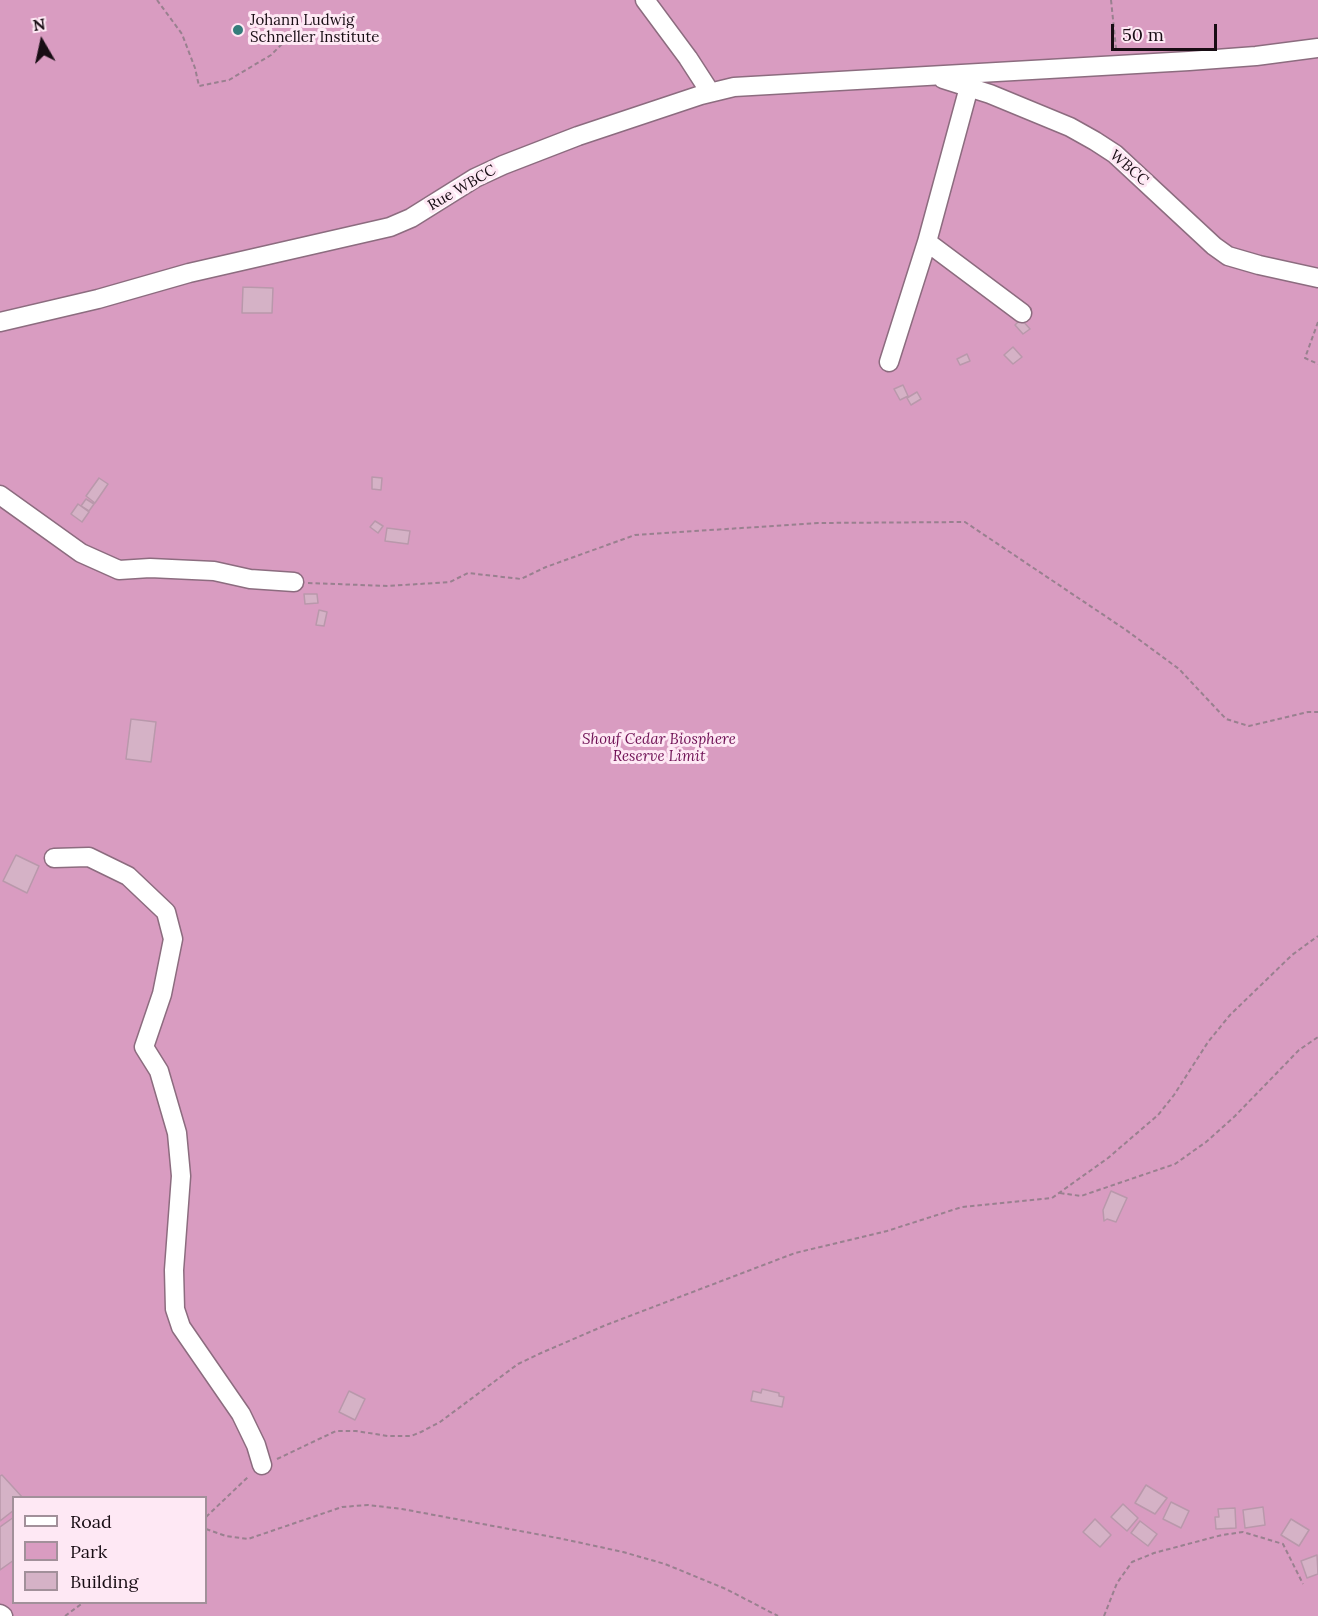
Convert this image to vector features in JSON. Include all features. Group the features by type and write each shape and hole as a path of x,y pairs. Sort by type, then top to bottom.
{"street":[{"path":"645,0 710,92"},
{"name":"Rue WBCC","path":"0,322 199,271 390,227 411,218 475,178 503,165 578,136 710,92 734,87 1256,56 1318,48"},
{"name":"WBCC","path":"927,75 969,87 1070,127 1115,154 1214,246 1228,256 1318,278"},
{"path":"889,362 927,242 969,87"},
{"path":"927,242 1022,313"},
{"path":"0,495 81,553 119,570 150,568 214,571 250,579 294,582"},
{"path":"54,858 89,857 128,876 166,912 173,939 162,994 144,1047 159,1071 177,1133 181,1176 174,1270 175,1309 181,1326 241,1414 256,1445 262,1465"}],"path":[{"path":"157,0 182,34 199,86 229,80 271,55 311,15"},
{"path":"1111,0 1118,65"},
{"path":"1318,322 1305,358 1318,364"},
{"path":"294,582 388,586 450,582 468,573 521,579 546,567 635,535 818,523 965,522 1126,630 1179,669 1226,719 1249,726 1308,712 1318,712"},
{"path":"207,1516 262,1465 336,1431 356,1431 388,1436 411,1436 422,1432 440,1422 518,1364 616,1321 795,1253 887,1231 962,1207 1046,1199 1060,1193 1108,1158 1158,1115 1174,1095 1208,1042 1230,1016 1292,955 1318,936"},
{"path":"1060,1193 1081,1196 1175,1164 1206,1142 1235,1116 1299,1050 1318,1037"},
{"path":"207,1529 226,1536 248,1539 342,1507 368,1505 402,1509 479,1522 623,1552 665,1564 726,1589 778,1616"},
{"path":"1104,1616 1121,1576 1132,1563 1154,1553 1222,1535 1243,1532 1283,1544 1303,1584"},
{"path":"65,1616 81,1604"}],"green space":[{"name":"Shouf Cedar Biosphere Reserve Limit","path":"0,0 1318,0 1318,1616 0,1616"}],"building":[{"path":"243,287 273,288 272,313 242,313"},
{"path":"1021,319 1030,329 1023,334 1015,325"},
{"path":"1013,347 1022,357 1013,364 1004,355"},
{"path":"967,354 970,361 960,365 957,359"},
{"path":"903,385 908,396 900,400 894,389"},
{"path":"917,392 921,399 911,405 907,398"},
{"path":"372,477 382,478 381,490 372,489"},
{"path":"99,478 108,484 95,503 86,496"},
{"path":"86,499 94,504 89,511 81,506"},
{"path":"78,504 89,512 82,522 71,514"},
{"path":"375,521 383,526 378,533 370,527"},
{"path":"387,528 410,531 408,544 385,541"},
{"path":"304,594 317,594 318,603 305,604"},
{"path":"319,610 327,612 324,626 316,625"},
{"path":"131,719 156,722 151,762 126,759"},
{"path":"16,855 39,866 27,893 3,881"},
{"path":"1111,1191 1127,1198 1116,1222 1107,1219 1104,1221 1103,1210"},
{"path":"762,1389 779,1393 779,1396 784,1397 782,1407 751,1401 753,1391 761,1393"},
{"path":"349,1391 365,1399 355,1420 339,1412"},
{"path":"2,1475 21,1496 12,1496 12,1512 0,1521 0,1476"},
{"path":"1146,1485 1167,1498 1155,1514 1135,1503"},
{"path":"1171,1502 1189,1511 1181,1528 1163,1519"},
{"path":"1123,1504 1138,1518 1127,1531 1111,1517"},
{"path":"1263,1507 1265,1525 1245,1528 1243,1510"},
{"path":"1235,1508 1236,1528 1216,1529 1215,1517 1219,1517 1218,1509"},
{"path":"12,1518 12,1561 0,1570 0,1527"},
{"path":"1095,1519 1111,1535 1100,1547 1083,1532"},
{"path":"1291,1519 1309,1530 1299,1546 1281,1535"},
{"path":"1140,1521 1157,1534 1148,1546 1131,1533"},
{"path":"1317,1555 1318,1574 1307,1578 1301,1561"}],"place":[{"name":"Johann Ludwig Schneller Institute","path":"238,30"}]}
